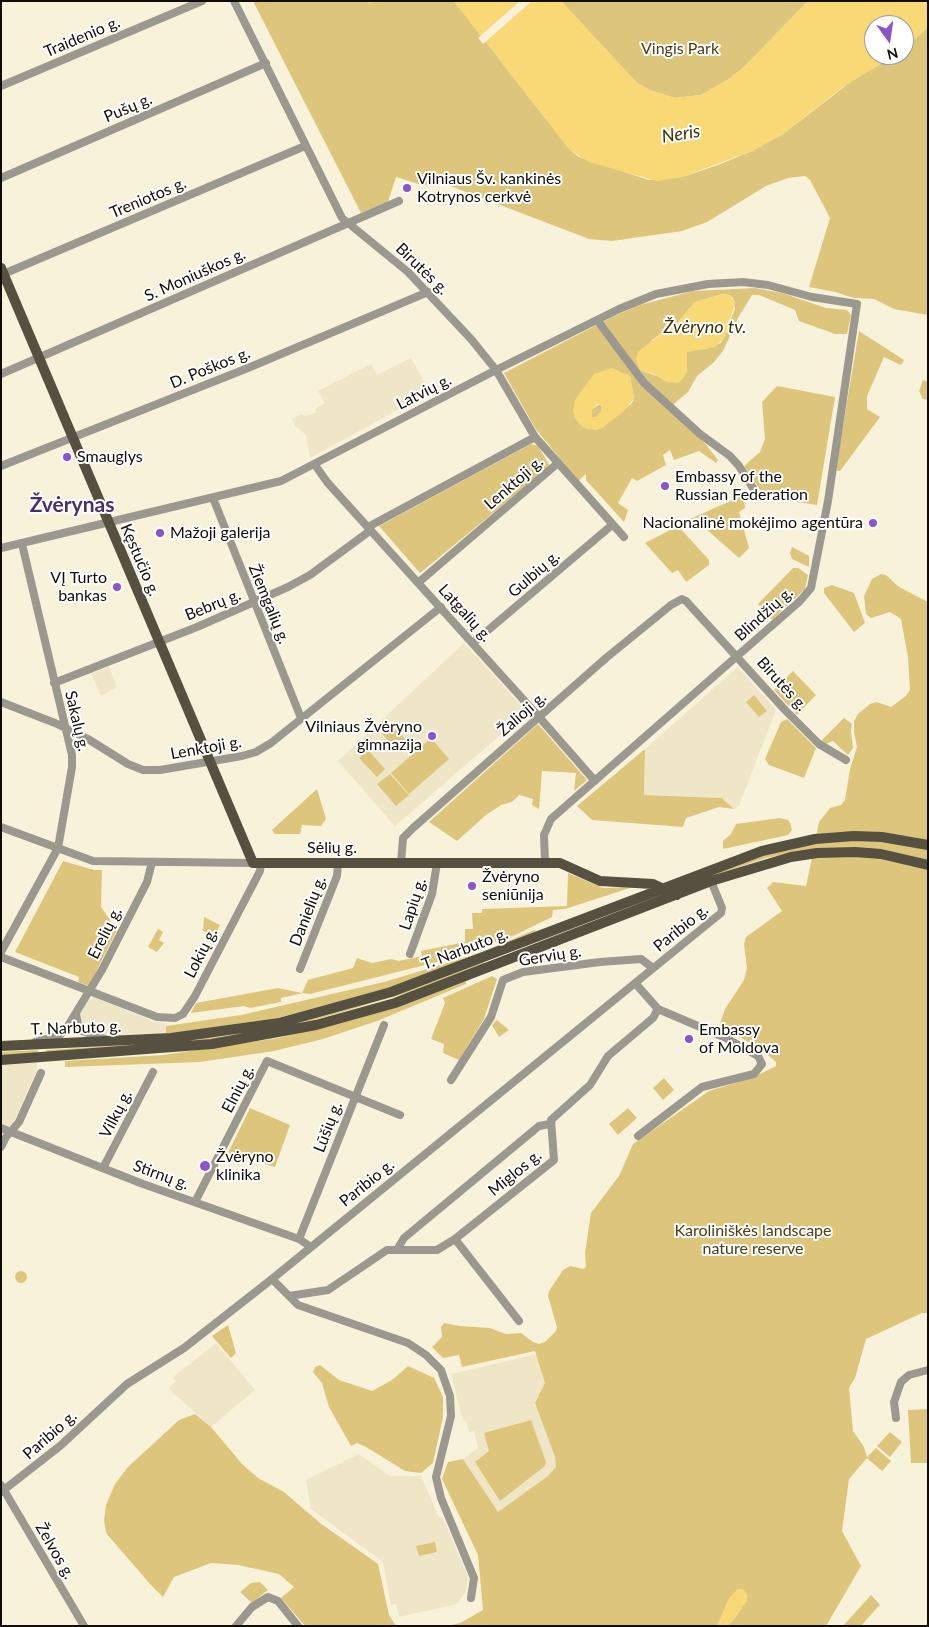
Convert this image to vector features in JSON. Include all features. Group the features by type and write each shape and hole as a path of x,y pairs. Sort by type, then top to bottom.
{"main road":[{"name":"Kęstučio g.","path":"2,272 40,358 209,762 257,863"},
{"name":"T. Narbuto g.","path":"1,1046 114,1042 212,1034 279,1023 323,1013 439,975 762,851 815,839 882,837 928,845"},
{"name":"T. Narbuto g.","path":"1,1060 212,1044 316,1025 432,989 711,881 773,861 817,853 881,854 928,865"},
{"name":"Sėlių g.","path":"257,863 544,862 567,864 600,881 632,881 653,884 677,895"}],"street":[{"name":"Traidenio g.","path":"1,86 202,1"},
{"name":"Birutės g.","path":"234,1 266,63 327,192 347,224 388,254 428,292 471,339 496,370 535,437 624,538"},
{"name":"Pušų g.","path":"1,178 266,63"},
{"name":"Treniotos g.","path":"2,272 305,146"},
{"name":"S. Moniuškos g.","path":"1,374 399,201"},
{"name":"Latvių g.","path":"1,548 281,481 496,370 597,320 656,294 692,286 730,282 768,285 821,299 857,304"},
{"name":"D. Poškos g.","path":"1,466 241,371 428,292"},
{"name":"Blindžių g.","path":"544,862 543,839 547,826 562,809 798,603 811,588 828,501 857,304"},
{"path":"597,320 644,383 700,434 730,456 740,466 753,488"},
{"name":"Bebrų g.","path":"54,683 254,604 310,575 369,529 535,437"},
{"name":"Lenktoji g.","path":"419,582 558,463"},
{"name":"Latgalių g.","path":"315,465 326,482 419,582 595,781"},
{"name":"Žiemgalių g.","path":"213,498 301,718"},
{"name":"Gulbių g.","path":"473,644 612,525"},
{"name":"Sakalų g.","path":"1,952 58,848 72,767 65,728 22,544"},
{"name":"Birutės g.","path":"682,600 686,601 738,656 785,710 819,744 846,760"},
{"name":"Žalioji g.","path":"401,862 406,834 671,604 682,600"},
{"name":"Lenktoji g.","path":"1,702 65,728 128,764 143,770 160,770 256,752 266,747 441,607"},
{"name":"Sėlių g.","path":"1,827 93,861 257,863"},
{"name":"Erelių g.","path":"28,1045 60,1035 76,1014 146,882 152,862"},
{"name":"Lokių g.","path":"1,957 166,1019 174,1018 183,1014 260,870 257,863"},
{"name":"Danielių g.","path":"300,969 337,876 338,863"},
{"name":"Lapių g.","path":"410,954 432,894 438,863"},
{"name":"Paribio g.","path":"2,1489 60,1446 127,1384 184,1348 272,1279 721,913 722,908 711,881"},
{"name":"Gervių g.","path":"451,1080 491,1017 503,980 523,972 600,962 641,959 653,968"},
{"path":"635,983 658,1009 726,1038 758,1056 762,1064 754,1074 702,1087 638,1136"},
{"path":"398,1248 404,1238 540,1126 550,1124 554,1116 590,1085 608,1056 653,1018 658,1009"},
{"path":"76,1014 76,1025 81,1032 114,1042"},
{"name":"Lūšių g.","path":"299,1239 384,1025"},
{"name":"Elnių g.","path":"195,1202 267,1062 400,1115"},
{"name":"Vilkų g.","path":"103,1168 153,1072"},
{"path":"1,1147 19,1122 41,1073"},
{"name":"Miglos g.","path":"289,1296 328,1290 382,1252 398,1248 436,1250 455,1240 554,1160 550,1124"},
{"name":"Stirnų g.","path":"1,1128 103,1168 299,1239 311,1247"},
{"path":"455,1240 519,1322"},
{"path":"272,1279 298,1305 408,1343 426,1355 440,1370 450,1396 451,1416 436,1477 441,1498 472,1573 475,1584 471,1598"},
{"path":"896,1418 894,1402 900,1382 909,1375 928,1370"},
{"name":"Želvos g.","path":"2,1489 84,1626"},
{"path":"236,1626 252,1607 268,1597 278,1601 298,1626"}],"shaded area":[{"path":"411,358 430,392 310,458 306,435 295,426 292,419 302,414 304,416 310,415 316,412 315,409 325,403 318,391 371,364 377,375"},
{"name":"Vilniaus Žvėryno gimnazija","path":"464,643 527,712 395,826 338,761"},
{"path":"109,667 117,687 101,696 91,674"},
{"path":"738,667 776,710 739,806 734,809 723,798 644,795 645,749"},
{"path":"94,997 155,1022 166,1023 166,1034 98,1035 80,1026 78,1017 84,1004"},
{"path":"37,1061 37,1070 13,1123 9,1126 1,1125 1,1064"},
{"path":"216,1343 255,1390 211,1427 168,1388 176,1382 173,1377"},
{"path":"537,1354 545,1383 535,1403 555,1457 556,1467 548,1476 497,1513 463,1459 478,1448 474,1431 469,1432 466,1420 463,1421 451,1374"},
{"path":"359,1454 390,1476 421,1476 439,1517 443,1518 468,1577 466,1592 457,1604 399,1617 396,1604 391,1605 383,1562 311,1509 306,1480"}],"green space":[{"path":"253,1 454,1 570,150 579,157 649,180 682,177 752,151 783,134 853,80 878,65 914,65 914,40 928,27 928,315 894,309 874,299 854,298 809,287 830,218 810,180 805,176 788,178 766,186 707,222 682,231 612,241 589,239 432,179 425,186 396,177 388,202 361,213"},
{"name":"Vingis Park","path":"561,1 808,1 743,68 729,79 701,95 675,98 649,90 636,82"},
{"path":"755,288 782,293 826,308 847,310 851,315 847,334 835,334 799,321 795,310 759,295 752,295 738,318 723,351 714,362 697,376 688,392 668,409 704,442 718,460 716,463 699,451 674,460 670,450 663,455 666,465 637,481 632,478 618,503 628,510 624,522 586,480 586,474 578,481 535,428 504,373 616,315 640,305 693,291","holes":["723,294 733,298 735,309 721,343 705,349 687,352 687,372 662,378 640,370 652,340 678,322 695,302","630,376 634,398 632,403 603,427 574,406"]},
{"path":"859,331 904,360 901,365 884,357 867,396 867,409 880,417 840,471 837,471 836,467"},
{"path":"923,380 928,382 928,400 923,399 919,391"},
{"path":"777,386 835,397 817,505 765,497 744,466 760,452 765,439 762,402"},
{"path":"600,404 602,407 601,413 596,417 592,417 592,409"},
{"path":"531,444 538,446 550,466 420,573 379,526"},
{"path":"744,495 745,508 739,512 749,548 739,558 706,529 706,521 700,519 693,520 684,529 681,523"},
{"path":"678,526 709,560 709,565 686,582 678,570 672,573 645,543"},
{"path":"792,547 809,556 809,567 792,559 790,553"},
{"path":"793,568 798,568 808,575 805,589 772,620 758,604"},
{"name":"Karoliniškės landscape nature reserve","path":"881,574 886,575 899,587 928,602 928,1313 922,1313 866,1339 855,1378 849,1388 853,1431 864,1447 867,1457 876,1448 891,1461 882,1471 867,1458 849,1479 842,1531 861,1566 826,1626 728,1626 742,1608 738,1589 729,1599 717,1626 447,1626 460,1623 483,1610 478,1555 442,1479 448,1462 463,1459 498,1512 548,1476 556,1467 555,1457 535,1403 545,1383 535,1351 462,1367 459,1355 443,1358 432,1347 442,1337 441,1327 444,1323 490,1328 506,1334 521,1333 533,1342 539,1344 545,1342 556,1331 557,1327 548,1296 549,1291 563,1270 570,1266 583,1269 586,1267 585,1253 591,1213 619,1176 633,1144 709,1091 752,1078 776,1066 776,1062 761,1049 719,1026 725,1009 744,980 747,968 744,944 746,937 782,911 767,888 773,882 806,886 814,849 766,858 677,888 769,853 815,843 819,822 830,808 841,805 845,800 850,769 857,747 854,721 858,714 870,704 877,702 891,707 906,696 910,690 908,657 901,619 890,612 871,618 866,614 864,596 872,579"},
{"path":"832,585 854,593 865,623 854,632 824,593 824,588"},
{"path":"793,671 816,695 797,715 774,690"},
{"path":"754,695 767,711 759,717 746,702"},
{"path":"844,718 852,724 853,748 848,755 833,741 826,744 821,741"},
{"path":"787,719 816,748 804,778 769,765 765,759 781,722"},
{"path":"538,724 587,780 574,791 576,773 542,771 539,809 532,805 533,799 519,795 512,802 501,805 486,815 457,841 429,822"},
{"path":"392,725 406,740 396,749 382,734"},
{"path":"431,738 449,759 409,794 391,773"},
{"path":"645,749 644,795 722,798 734,809 719,807 686,818 683,827 592,820 577,806"},
{"path":"368,750 385,769 377,777 359,758"},
{"path":"390,774 409,795 396,806 377,784"},
{"path":"317,789 326,819 321,826 302,825 300,834 275,834 272,830"},
{"path":"780,818 788,820 790,823 792,830 788,835 723,849 723,841 731,834 736,824"},
{"path":"63,861 94,870 102,870 101,907 117,930 89,986 78,982 79,977 15,952"},
{"path":"568,873 603,888 633,887 565,909 553,910 552,917 515,935 445,960 310,994 303,993 281,998 281,1002 250,1008 244,1006 191,1013 196,1003 278,988 302,993 308,980 353,968 357,958 372,963 391,959 399,961 422,956 421,951 465,942 465,929 473,929 472,913 482,913 482,909 567,906"},
{"path":"204,917 220,925 215,935 203,931"},
{"path":"158,929 163,932 159,940 164,943 157,952 148,947"},
{"path":"534,930 537,932 388,988 278,1018 166,1034 166,1026 241,1015 384,982 480,953"},
{"path":"484,962 485,965 424,988 311,1021 226,1038 46,1054 46,1050 143,1044 226,1036 286,1024 415,988"},
{"path":"492,976 497,979 484,1019 459,1060 443,1053 444,1044 431,1039 445,1003 443,998"},
{"path":"466,980 466,984 377,1021 323,1039 274,1051 200,1062 65,1067 65,1061 163,1055 278,1038 332,1024"},
{"path":"497,1020 509,1030 499,1037 492,1025"},
{"path":"38,1050 37,1054 1,1056 1,1052"},
{"path":"664,1078 674,1090 663,1100 653,1088"},
{"path":"250,1108 290,1125 275,1167 228,1153"},
{"path":"628,1108 637,1118 618,1135 609,1124"},
{"path":"19,1271 23,1271 27,1277 23,1283 19,1283 15,1279 15,1275"},
{"path":"228,1325 236,1353 231,1358 212,1336"},
{"path":"320,1365 339,1380 372,1391 392,1380 408,1366 434,1378 443,1397 443,1417 433,1463 421,1473 405,1471 366,1447 357,1443 351,1446 329,1407 322,1383 313,1372 315,1367"},
{"path":"928,1409 928,1463 911,1463 908,1410"},
{"path":"195,1414 211,1427 242,1464 258,1478 284,1492 320,1523 378,1564 389,1615 396,1626 305,1626 281,1598 294,1587 279,1574 238,1565 211,1563 174,1577 163,1597 150,1584 106,1533 104,1520 106,1505 115,1484 128,1467 179,1420"},
{"path":"531,1420 546,1462 545,1466 500,1501 475,1462 489,1451 484,1433"},
{"path":"890,1432 902,1442 890,1457 877,1446"},
{"path":"435,1542 437,1552 419,1556 416,1546"},
{"path":"260,1582 268,1590 252,1603 240,1592 251,1583"},
{"path":"871,1595 880,1605 861,1626 843,1626"}],"water":[{"name":"Neris","path":"454,1 561,1 636,82 649,90 675,98 701,95 729,79 743,68 808,1 928,1 928,27 914,40 914,15 864,15 864,65 879,65 840,89 783,134 752,151 682,177 657,181 589,162 570,150"},
{"name":"Žvėryno tv.","path":"723,294 729,295 735,302 725,337 715,347 687,352 687,373 683,379 678,383 666,382 654,374 640,370 636,360 638,352 678,322 695,302"},
{"path":"612,368 630,376 634,398 623,412 597,430 587,429 580,425 573,411 575,400 594,374","holes":["597,404 602,405 602,410 596,417 592,417 592,409"]},
{"path":"738,1589 743,1589 747,1594 747,1601 728,1626 717,1626 729,1599"}],"pier":[{"path":"520,1 532,1 483,44 478,38"}],"waterway":[{"path":"369,3 373,1"}],"place":[{"name":"Vilniaus Šv. kankinės Kotrynos cerkvė","path":"407,188"},
{"name":"Smauglys","path":"67,457"},
{"name":"Embassy of the Russian Federation","path":"665,486"},
{"name":"Nacionalinė mokėjimo agentūra","path":"873,523"},
{"name":"Mažoji galerija","path":"160,533"},
{"name":"VĮ Turto bankas","path":"117,587"},
{"name":"Vilniaus Žvėryno gimnazija","path":"432,736"},
{"name":"Žvėryno seniūnija","path":"472,886"},
{"name":"Embassy of Moldova","path":"689,1039"},
{"name":"Žvėryno klinika","path":"205,1166"}],"district":[{"name":"Žvėrynas","path":"72,505"}]}
